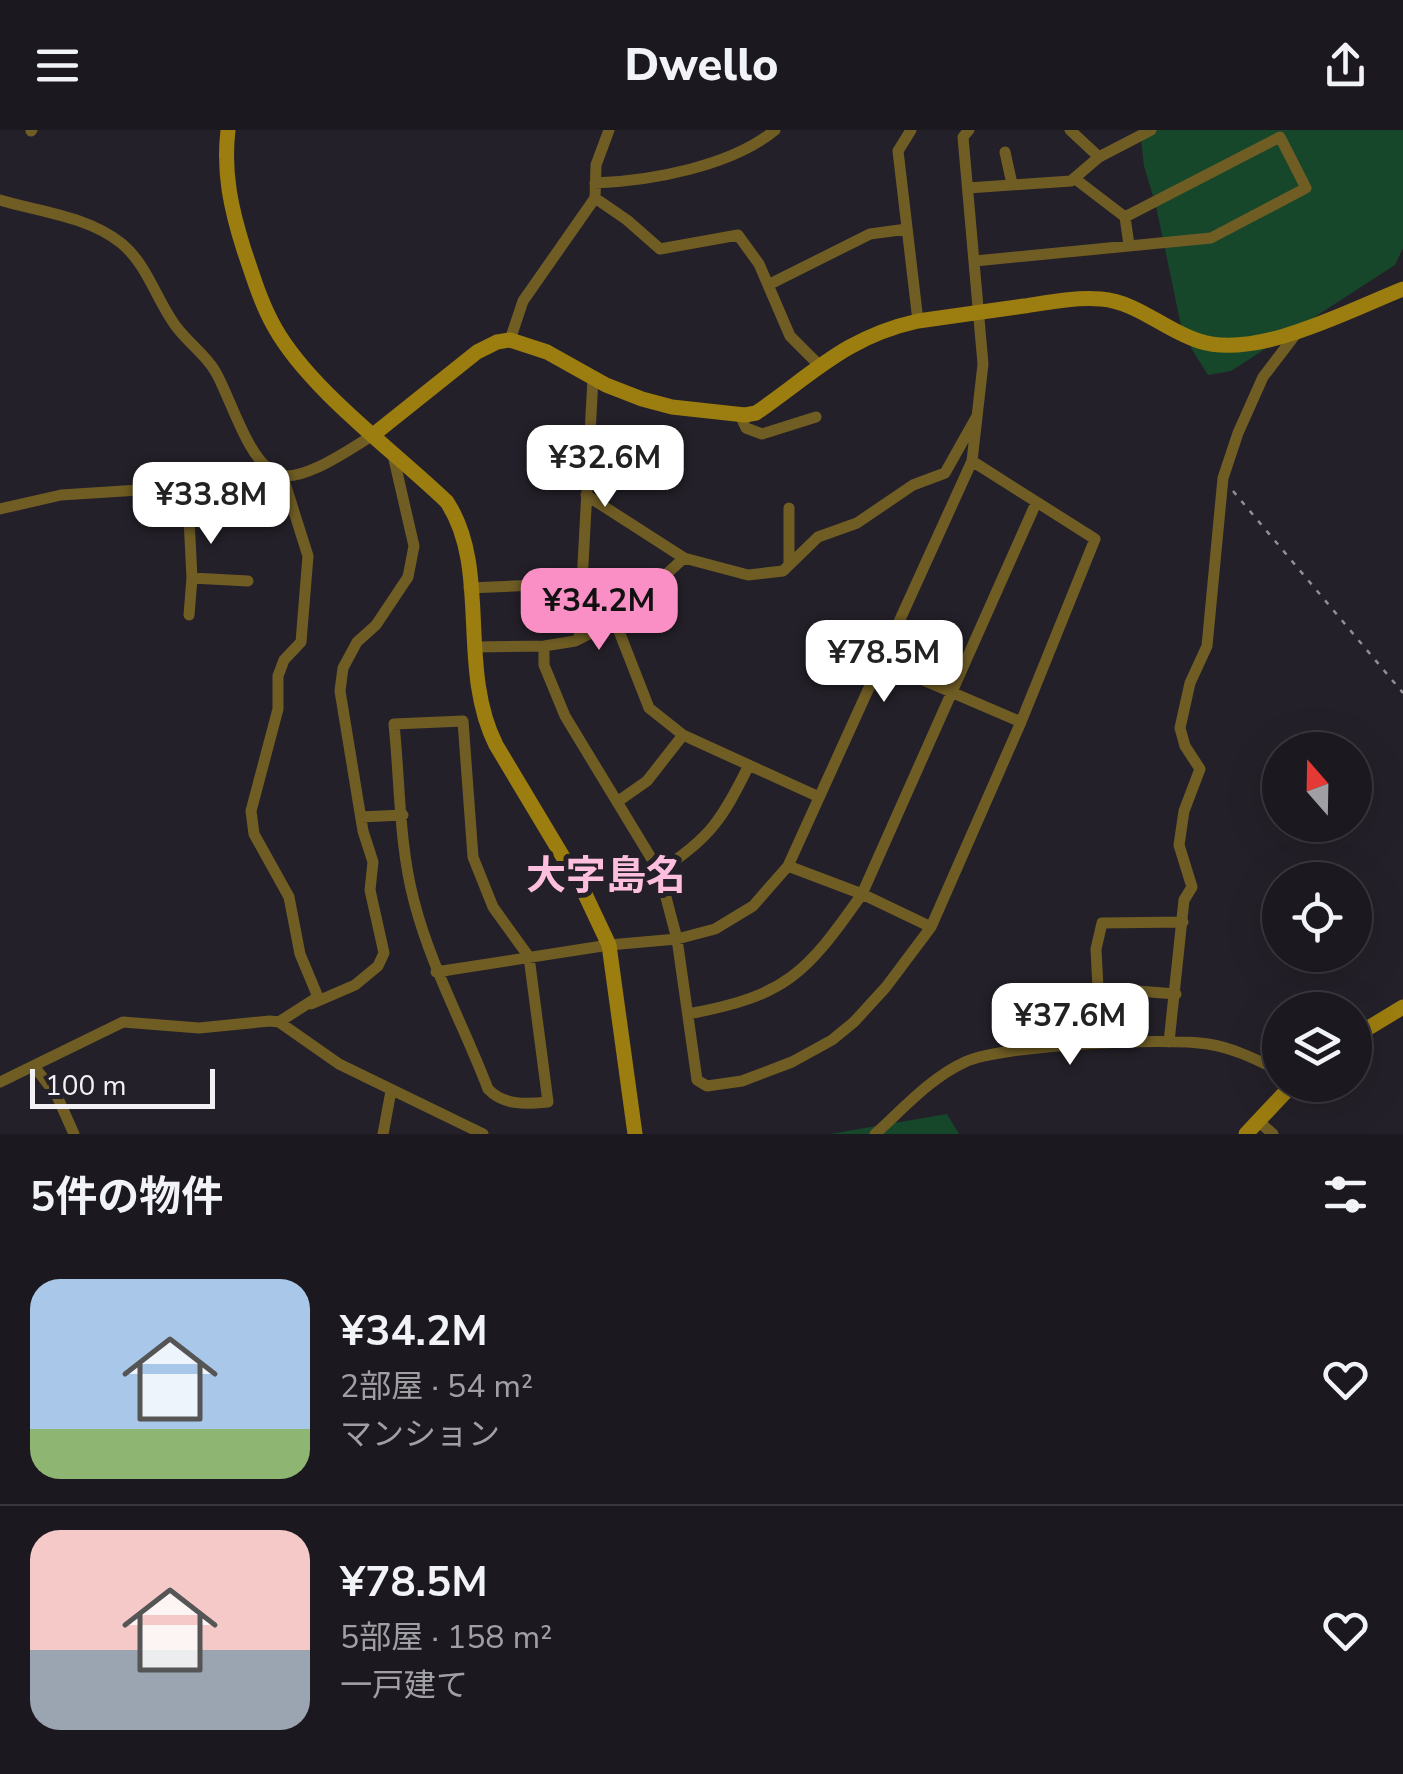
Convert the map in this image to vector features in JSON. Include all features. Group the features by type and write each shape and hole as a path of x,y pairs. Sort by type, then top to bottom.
{"street":[{"path":"228,130 225,152 229,196 265,308 283,342 454,513 465,543 478,691 487,728 584,892 608,945 635,1134"},
{"path":"510,340 523,301 595,198 596,165 609,130"},
{"path":"596,183 630,182 704,164 758,144 775,130"},
{"path":"911,130 898,151 918,321"},
{"path":"1070,130 1099,157"},
{"path":"968,188 1032,185 1074,178 1099,157 1151,130"},
{"path":"436,972 608,945 677,939 714,929 734,920 767,894 788,866 972,462 984,364 962,132"},
{"path":"975,261 1215,237 1306,188 1280,137 1126,217"},
{"path":"1006,152 1012,184"},
{"path":"1074,178 1126,217 1129,245"},
{"path":"595,198 660,249 738,235 760,264 790,336 819,365"},
{"path":"0,200 81,222 105,232 131,252 175,325 214,369 252,448 266,466 283,476 308,556 300,642 284,660 278,676 278,709 251,810 254,834 289,897 300,954 318,998 311,1004"},
{"path":"768,285 870,234 907,229"},
{"path":"283,476 321,465 373,435 477,352 497,342 510,340 547,352 593,378 672,408 740,415 756,413 819,365 865,337 918,321 1068,299 1106,299 1135,308 1177,332 1217,346 1257,344 1403,289"},
{"path":"1169,1042 1184,900 1192,887 1180,845 1184,812 1200,769 1185,746 1180,728 1190,683 1207,646 1222,478 1263,377 1300,329"},
{"path":"579,640 593,378"},
{"path":"586,495 684,558 748,575 782,571 818,536 857,523 913,485 945,473 980,409"},
{"path":"740,415 746,428 762,434 816,417"},
{"path":"0,1082 123,1022 199,1028 279,1022 355,985 378,966 384,953 370,890 374,862 361,817 340,691 343,668 357,642 376,625 408,577 414,546 392,451"},
{"path":"544,646 544,664 557,701 659,871 677,939 696,1074 701,1084 718,1086 769,1072 832,1040 854,1022 886,988 931,927 1021,722 1095,539 972,462"},
{"path":"0,510 62,495 139,490 222,469 239,475 266,466"},
{"path":"187,479 192,578 189,615"},
{"path":"688,1014 740,1003 792,979 828,944 862,894 1036,504"},
{"path":"789,565 790,508"},
{"path":"473,647 544,646 579,640 615,621 684,558"},
{"path":"192,578 248,580"},
{"path":"469,588 582,582"},
{"path":"615,621 649,708 683,735 819,797"},
{"path":"881,662 1021,722"},
{"path":"463,721 474,857 493,907 530,957 548,1102 518,1104 494,1096 488,1089 464,1026 436,972 408,878 403,815 394,724 463,721"},
{"path":"617,802 646,781 683,735"},
{"path":"659,871 696,846 719,822 749,766"},
{"path":"361,817 403,815"},
{"path":"788,866 862,894 931,927"},
{"path":"1176,994 1098,988 1096,950 1102,924 1183,922"},
{"path":"1372,1025 1403,1006"},
{"path":"279,1022 339,1064 482,1134"},
{"path":"875,1134 930,1085 974,1058 1010,1051 1169,1042 1216,1046 1262,1063"},
{"path":"34,1066 57,1096 74,1134"},
{"path":"382,1134 390,1091"},
{"path":"1246,1134 1276,1102"},
{"path":"1258,1121 1274,1134"}],"path":[{"path":"1222,478 1403,693"}],"green space":[{"path":"1140,130 1403,130 1403,248 1395,265 1231,371 1208,375 1183,335 1144,166"},
{"path":"947,1114 959,1134 830,1134"}],"district":[{"name":"大字島名","path":"606,875"}]}
